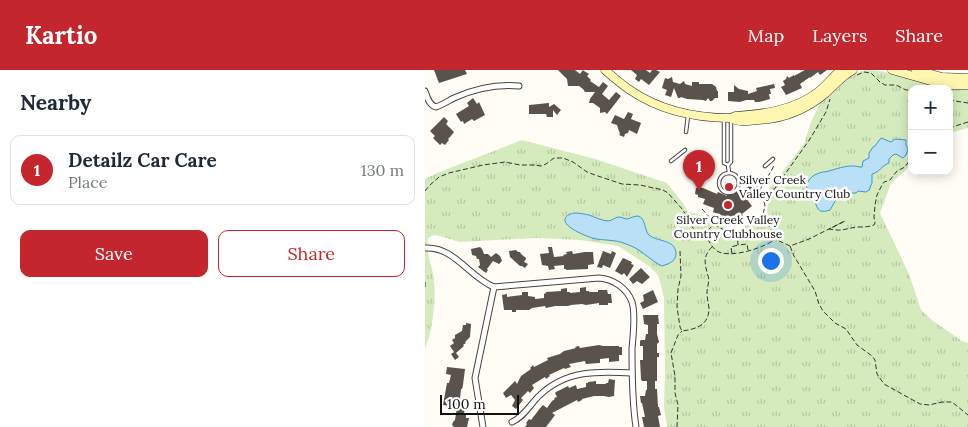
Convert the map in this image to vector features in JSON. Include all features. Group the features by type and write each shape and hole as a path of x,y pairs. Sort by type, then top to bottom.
{"street":[{"path":"605,70 629,89 652,102 689,114 727,118 737,121 769,119 784,112 801,109 826,93 839,75 854,73"},
{"path":"892,70 932,78 968,78"},
{"path":"916,70 945,85 968,85"},
{"path":"425,91 431,104 436,107 475,90 500,86 519,86"},
{"path":"425,248 435,248 444,251 482,281 494,287 599,278 617,284 628,295 633,307 632,373 636,427"},
{"path":"483,427 475,378 494,287"},
{"path":"512,422 519,418 545,390 569,377 595,372 632,373"}],"lane":[{"path":"686,132 689,114"},
{"path":"727,118 724,163 728,165"},
{"path":"727,118 731,154 731,162 728,165 729,173"},
{"path":"671,161 685,150"},
{"path":"724,153 731,154"},
{"path":"765,166 772,159"},
{"path":"700,180 701,168"},
{"path":"729,173 737,176 739,182 738,188 730,194 724,193 719,185 721,176 729,173"}],"path":[{"path":"854,73 871,73 882,84 895,85 908,90"},
{"path":"763,194 773,190 810,139 826,112 831,97"},
{"path":"953,100 968,103"},
{"path":"953,127 968,122"},
{"path":"425,191 439,177 449,173 505,162 520,166 541,166 554,158 563,158 590,173 616,182 663,190 679,204 693,228 705,235 713,247 722,253 748,251 767,245 775,239"},
{"path":"760,190 773,168 772,159"},
{"path":"829,229 839,231 874,225 877,195 882,185 884,182 891,180 897,171 905,167 908,163"},
{"path":"756,185 763,194 765,206 763,214 775,239"},
{"path":"702,209 712,220 713,224 737,232 745,229 763,214"},
{"path":"775,239 790,246 845,221"},
{"path":"705,235 713,224"},
{"path":"737,232 738,245"},
{"path":"732,253 731,247 738,245 747,244 748,251"},
{"path":"790,246 790,250 815,291 823,311 835,323 847,329 857,345 872,356 875,360 877,374 884,384 920,404 929,405 952,402 968,416"},
{"path":"677,427 678,401 675,393 671,352 680,331 697,328 707,318 709,279 705,262 707,254 713,247"},
{"path":"680,251 681,276 677,289 677,307 682,331"},
{"path":"425,282 425,290"}],"green space":[{"name":"Silver Creek Valley Country Club","path":"861,71 885,72 938,85 908,85 908,167 891,183 880,213 909,274 921,310 933,321 968,343 968,427 667,427 664,407 664,298 658,275 649,266 618,246 580,240 536,238 459,242 434,235 428,238 428,255 433,275 435,297 432,324 425,348 425,179 522,140 595,159 667,183 688,212 703,215 717,224 737,231 767,214 769,189 804,144 820,103 853,75"},
{"name":"Silver Creek Valley Country Club","path":"953,87 968,88 968,128 953,132"}],"water":[{"path":"881,138 891,142 895,139 906,140 908,149 903,158 896,154 893,155 889,159 889,163 872,174 872,183 866,192 843,193 837,198 830,210 821,211 818,209 811,191 806,186 810,179 820,173 841,168 862,167 863,161 869,158 869,153"},
{"path":"574,213 608,221 618,217 627,219 641,217 649,235 673,246 676,254 675,259 662,266 639,250 618,241 600,240 580,233 565,222 566,217"}],"building":[{"path":"434,70 465,70 467,74 439,83"},
{"path":"558,70 575,70 580,74 583,70 589,74 587,76 590,81 599,87 603,82 608,86 602,94 609,100 616,92 621,96 607,114 605,112 600,113 600,108 593,103 589,103 595,92 585,92 579,86 568,86 567,79"},
{"path":"631,70 646,70 650,73 652,70 656,70 660,72 649,85 641,79 639,82 635,79 637,75"},
{"path":"805,70 827,70 820,75 818,72 800,84 802,88 786,95 781,87 785,85 783,81 787,76 789,78"},
{"path":"672,77 673,82 680,84 684,81 685,84 692,86 692,82 712,84 718,91 718,98 710,101 708,98 706,101 678,98 674,88 671,97 665,95 667,90 662,88 665,78"},
{"path":"774,84 775,88 770,89 770,99 759,102 754,100 728,101 728,92 734,92 734,85 739,89 748,91 748,94 757,91 756,88"},
{"path":"473,98 477,104 479,102 485,115 464,124 456,114 469,106 467,103"},
{"path":"549,103 549,107 554,104 561,110 557,115 553,110 553,117 547,117 546,114 529,114 529,105"},
{"path":"628,112 633,114 631,119 641,123 637,134 629,130 624,137 619,135 617,125 611,123 615,115 624,119"},
{"path":"444,117 448,121 446,124 454,132 445,145 442,143 440,145 433,138 435,136 430,131"},
{"name":"Silver Creek Valley Country Clubhouse","path":"725,182 731,182 733,195 741,188 743,190 750,185 757,194 748,201 752,206 742,214 744,217 735,225 724,220 725,217 713,212 714,208 703,204 705,199 695,194 696,188 703,188 727,196"},
{"path":"480,247 484,254 488,254 491,257 496,253 502,261 499,264 493,261 486,273 478,267 480,265 479,259 472,255 471,249"},
{"path":"548,247 552,247 554,257 564,256 567,254 566,252 572,251 573,254 593,252 594,264 588,265 588,269 566,270 564,265 554,266 555,269 549,270 548,266 542,265 540,254 549,253"},
{"path":"516,250 526,258 524,262 528,264 525,268 510,257 509,251"},
{"path":"603,251 611,254 612,251 616,253 610,268 603,265 602,268 597,267"},
{"path":"623,258 634,265 627,277 624,273 622,275 615,271"},
{"path":"641,268 650,277 642,284 637,281 633,284 629,279"},
{"path":"586,287 586,291 589,292 607,290 608,294 611,294 612,303 608,303 608,305 599,305 599,303 546,308 545,306 529,310 516,310 516,312 504,310 502,295 507,294 507,297 522,295 522,292 528,292 528,296 535,297 535,299 544,298 546,292 561,291 561,289 567,288 567,292 570,293 580,292 580,288"},
{"path":"653,290 658,302 643,309 640,303 644,301 643,295"},
{"path":"643,315 658,315 657,334 659,342 657,344 657,353 659,353 659,357 657,357 655,389 657,389 658,407 661,415 658,416 660,427 644,427 642,417 645,417 640,396 645,396 647,381 642,381 641,379 640,360 643,360 643,346 640,346 640,341 645,340 646,334 648,334 648,325 644,324"},
{"path":"466,323 471,324 470,337 456,353 459,357 455,360 451,354 454,352 450,346 454,343 452,340 455,338 455,335 462,331 463,325 466,325"},
{"path":"599,345 622,347 622,355 619,355 619,361 609,362 609,358 600,359 600,363 586,364 585,361 569,364 571,367 564,368 532,385 534,388 530,393 528,391 521,398 523,400 516,409 512,406 515,400 511,395 506,398 503,393 515,381 517,384 521,376 531,369 533,365 534,367 548,360 547,358 579,346 580,348"},
{"path":"447,367 465,369 460,399 466,400 464,414 466,414 466,418 469,418 467,427 454,427 452,425 455,420 457,407 443,405 447,383 449,383 451,375 446,374"},
{"path":"609,379 615,380 614,396 594,396 578,402 577,400 552,413 555,415 546,427 525,427 529,419 531,420 543,405 547,408 554,398 557,397 556,392 568,386 569,388 576,385 577,389 586,387 588,382 596,381 596,384 606,384"}],"place":[{"name":"Silver Creek Valley Country Club","path":"729,187"},
{"name":"Detailz Car Care","path":"699,191"},
{"name":"Silver Creek Valley Country Clubhouse","path":"728,205"}]}
